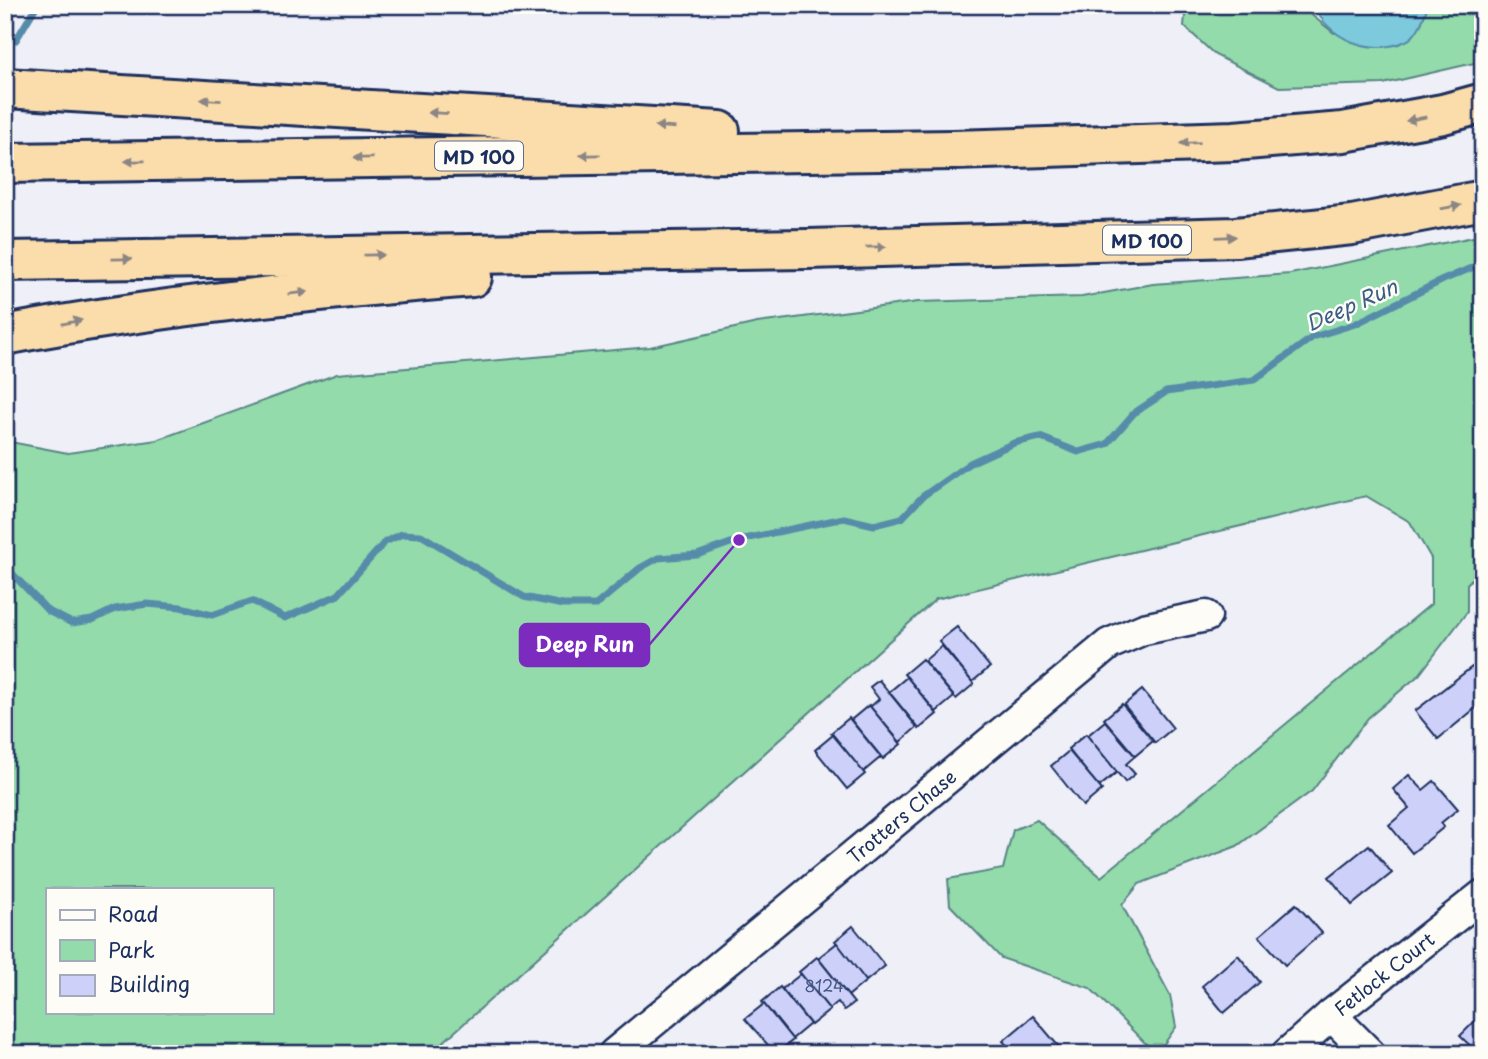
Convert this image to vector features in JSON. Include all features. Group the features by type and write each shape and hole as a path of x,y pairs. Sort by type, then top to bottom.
{"highway":[{"path":"5,88 654,126 953,150"},
{"name":"MD 100","path":"5,163 953,150 1234,141 1343,132 1443,114 1483,103"},
{"name":"MD 100","path":"5,261 807,248 1236,237 1352,225 1483,200"},
{"path":"5,335 92,318 214,302 376,285 807,248"}],"street":[{"name":"Trotters Chase","path":"614,1054 1109,644 1144,629 1206,616"},
{"name":"Fetlock Court","path":"1287,1054 1331,1015 1483,895"},
{"path":"1331,1015 1370,1054"}],"green space":[{"path":"1186,5 1309,5 1309,13 1334,33 1421,24 1428,5 1483,5 1483,61 1383,84 1279,87 1215,55 1184,26"},
{"path":"1483,235 1483,567 1467,584 1467,612 1419,675 1368,718 1312,791 1237,846 1139,884 1122,905 1170,995 1176,1027 1164,1044 1150,1048 1090,988 1001,958 950,905 948,879 1003,869 1013,830 1037,820 1101,877 1431,604 1431,558 1410,522 1366,496 936,599 430,1054 5,1054 5,441 68,453 157,440 337,374 650,347 757,323 918,302 1082,297 1153,284 1290,274"}],"water":[{"path":"1314,5 1428,5 1420,26 1410,39 1379,47 1365,46 1340,36 1320,17"}],"building":[{"path":"957,627 990,667 972,682 939,641"},
{"path":"942,646 974,684 956,699 924,661"},
{"path":"922,659 954,697 936,712 904,674"},
{"path":"1472,667 1483,680 1483,702 1438,739 1415,711"},
{"path":"907,677 937,714 919,729 889,692"},
{"path":"879,680 917,727 900,742 870,707 879,699 870,687"},
{"path":"1142,690 1173,728 1155,743 1124,705"},
{"path":"1122,704 1153,741 1135,756 1104,719"},
{"path":"869,705 901,744 883,759 851,720"},
{"path":"849,718 881,757 863,772 831,733"},
{"path":"1105,721 1135,756 1126,764 1135,774 1125,782 1087,736"},
{"path":"1086,734 1117,772 1099,787 1068,749"},
{"path":"833,735 865,774 847,789 815,750"},
{"path":"1069,751 1102,790 1083,806 1051,766"},
{"path":"1409,775 1423,790 1434,781 1458,809 1441,823 1444,827 1412,853 1389,825 1409,808 1393,789"},
{"path":"1369,845 1392,873 1352,905 1329,877"},
{"path":"1296,904 1322,933 1285,965 1259,936"},
{"path":"853,926 885,966 866,981 835,941"},
{"path":"837,943 866,981 848,996 818,958"},
{"path":"1238,955 1260,982 1224,1013 1202,986"},
{"path":"817,957 854,1003 844,1010 838,1002 829,1009 799,972"},
{"path":"801,974 830,1010 811,1025 782,989"},
{"path":"780,987 810,1024 792,1039 762,1002"},
{"path":"764,1004 793,1040 776,1054 745,1019"},
{"path":"1481,1015 1483,1054 1479,1054 1460,1036"},
{"path":"1033,1016 1065,1054 1014,1054 1003,1041"}],"waterway":[{"path":"16,40 37,5"},
{"name":"Deep Run","path":"5,566 48,611 72,623 92,620 115,609 147,604 181,607 212,615 252,601 285,618 338,595 385,542 402,534 421,535 524,597 563,605 596,605 640,568 658,558 697,555 739,540 844,518 874,525 902,518 923,496 970,463 1014,443 1040,437 1078,452 1107,444 1134,413 1166,392 1254,380 1313,337 1355,324 1483,263"}],"place":[{"name":"Deep Run","path":"739,540"}]}
